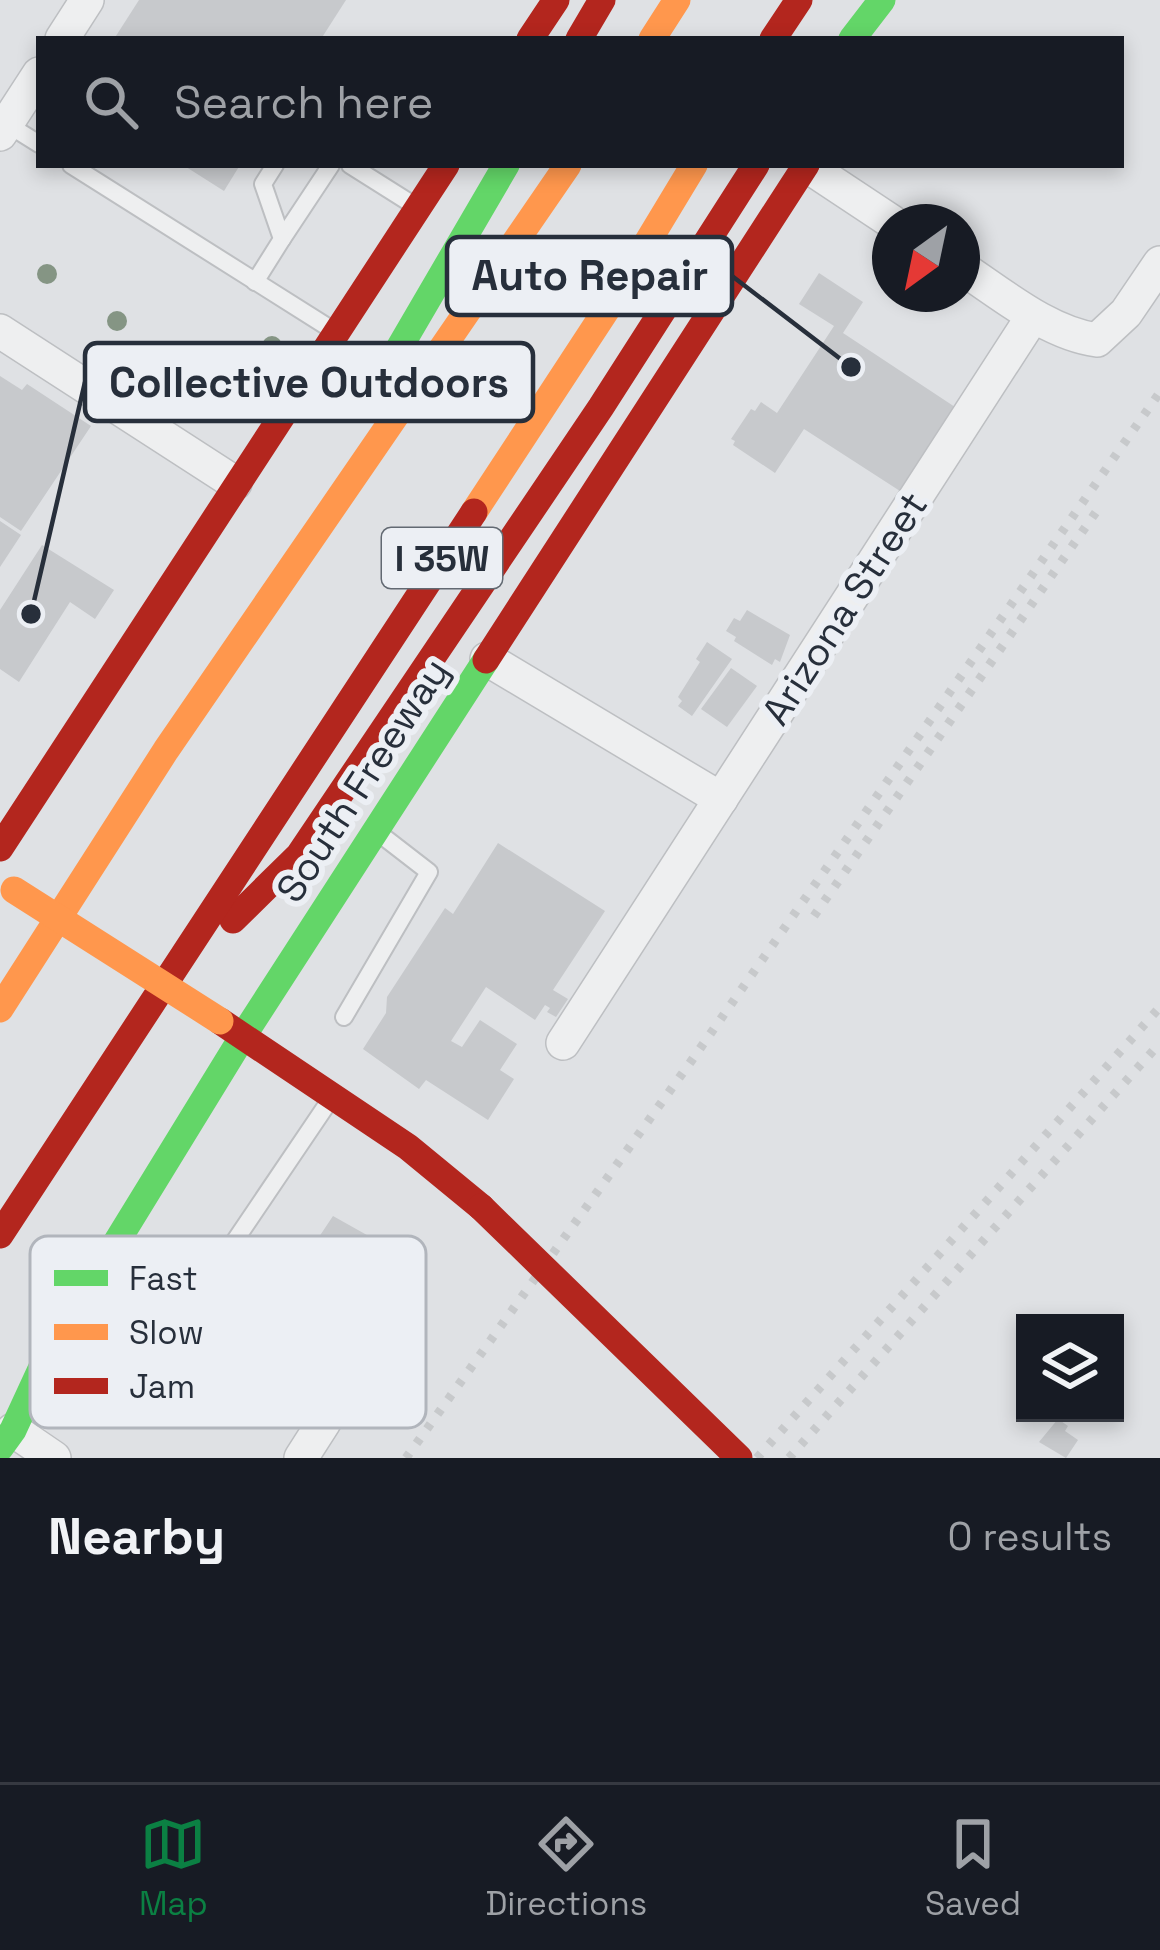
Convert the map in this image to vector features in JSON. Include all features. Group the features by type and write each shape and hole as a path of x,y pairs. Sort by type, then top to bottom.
{"main road":[{"path":"581,36 602,0"},
{"path":"654,36 677,0"},
{"path":"775,36 799,0"},
{"path":"854,36 882,0"},
{"path":"890,36 913,0"},
{"path":"0,848 444,168"},
{"path":"166,750 504,168"},
{"name":"I 35W","path":"0,1009 166,750 566,168"},
{"name":"South Freeway","path":"0,1235 607,309 692,168"},
{"path":"34,1187 195,958 298,855 601,407 754,168"},
{"name":"South Freeway","path":"114,1236 231,1029 375,831 804,168"},
{"path":"7,885 334,1094 408,1147 481,1208 739,1458"},
{"name":"South Freeway","path":"6,1439 30,1390"}],"street":[{"path":"64,36 87,0"},
{"path":"3,129 36,79"},
{"path":"811,168 872,209"},
{"path":"980,280 1033,316 1097,340 1126,314 1160,263"},
{"name":"Arizona Street","path":"563,1043 1033,316"},
{"path":"0,331 235,483"},
{"path":"487,658 721,799"},
{"path":"301,1458 320,1428"},
{"path":"6,1439 54,1458"}],"lane":[{"path":"3,129 36,143"},
{"path":"76,168 335,332"},
{"path":"273,168 262,184 283,239"},
{"path":"255,282 329,168"},
{"path":"355,168 418,207"},
{"path":"344,1017 429,872 375,831"},
{"path":"238,1236 334,1094"}],"building":[{"path":"139,0 346,0 323,36 116,36"},
{"path":"188,168 238,168 224,191"},
{"path":"819,273 863,302 843,333 955,407 900,491 804,429 775,473 733,445 731,439 751,409 755,411 761,402 777,413 834,326 799,304"},
{"path":"0,376 22,390 27,384 91,426 21,531 0,517"},
{"path":"0,521 21,535 0,567"},
{"path":"42,545 114,590 95,619 70,602 19,682 0,669 0,610"},
{"path":"747,610 790,635 780,662 775,659 772,665 726,631"},
{"path":"707,642 732,659 692,716 678,706 682,701 678,697"},
{"path":"731,668 757,686 727,727 701,709"},
{"path":"498,843 605,911 553,990 568,999 556,1017 545,1005 535,1020 486,987 451,1041 462,1047 480,1020 517,1044 500,1070 514,1079 488,1120 426,1080 419,1089 363,1049 386,1013 387,997 445,908 453,914"},
{"path":"333,1216 369,1236 320,1236"},
{"path":"1056,1422 1068,1426 1065,1431 1078,1440 1066,1458 1039,1442"}],"railway":[{"path":"406,1458 692,1060 1160,392"},
{"path":"814,916 1096,512"},
{"path":"757,1458 1160,1007"},
{"path":"789,1458 1160,1043"}],"traffic: fast":[{"path":"854,36 882,0"},
{"path":"384,374 504,168"},
{"path":"120,1236 486,660"},
{"path":"0,1448 30,1393"}],"traffic: slow":[{"path":"654,36 677,0"},
{"path":"0,1009 166,750 566,168"},
{"path":"474,512 692,168"},
{"path":"14,890 220,1021"}],"traffic: jam":[{"path":"532,36 556,0"},
{"path":"581,36 602,0"},
{"path":"775,36 799,0"},
{"path":"0,848 444,168"},
{"path":"233,920 299,855 601,407 754,168"},
{"path":"486,660 804,168"},
{"path":"0,1235 474,512"},
{"path":"220,1021 408,1147 481,1207"},
{"path":"481,1207 739,1458"}],"place":[{"name":"Auto Repair","path":"851,367"},
{"name":"Collective Outdoors","path":"31,614"}]}
